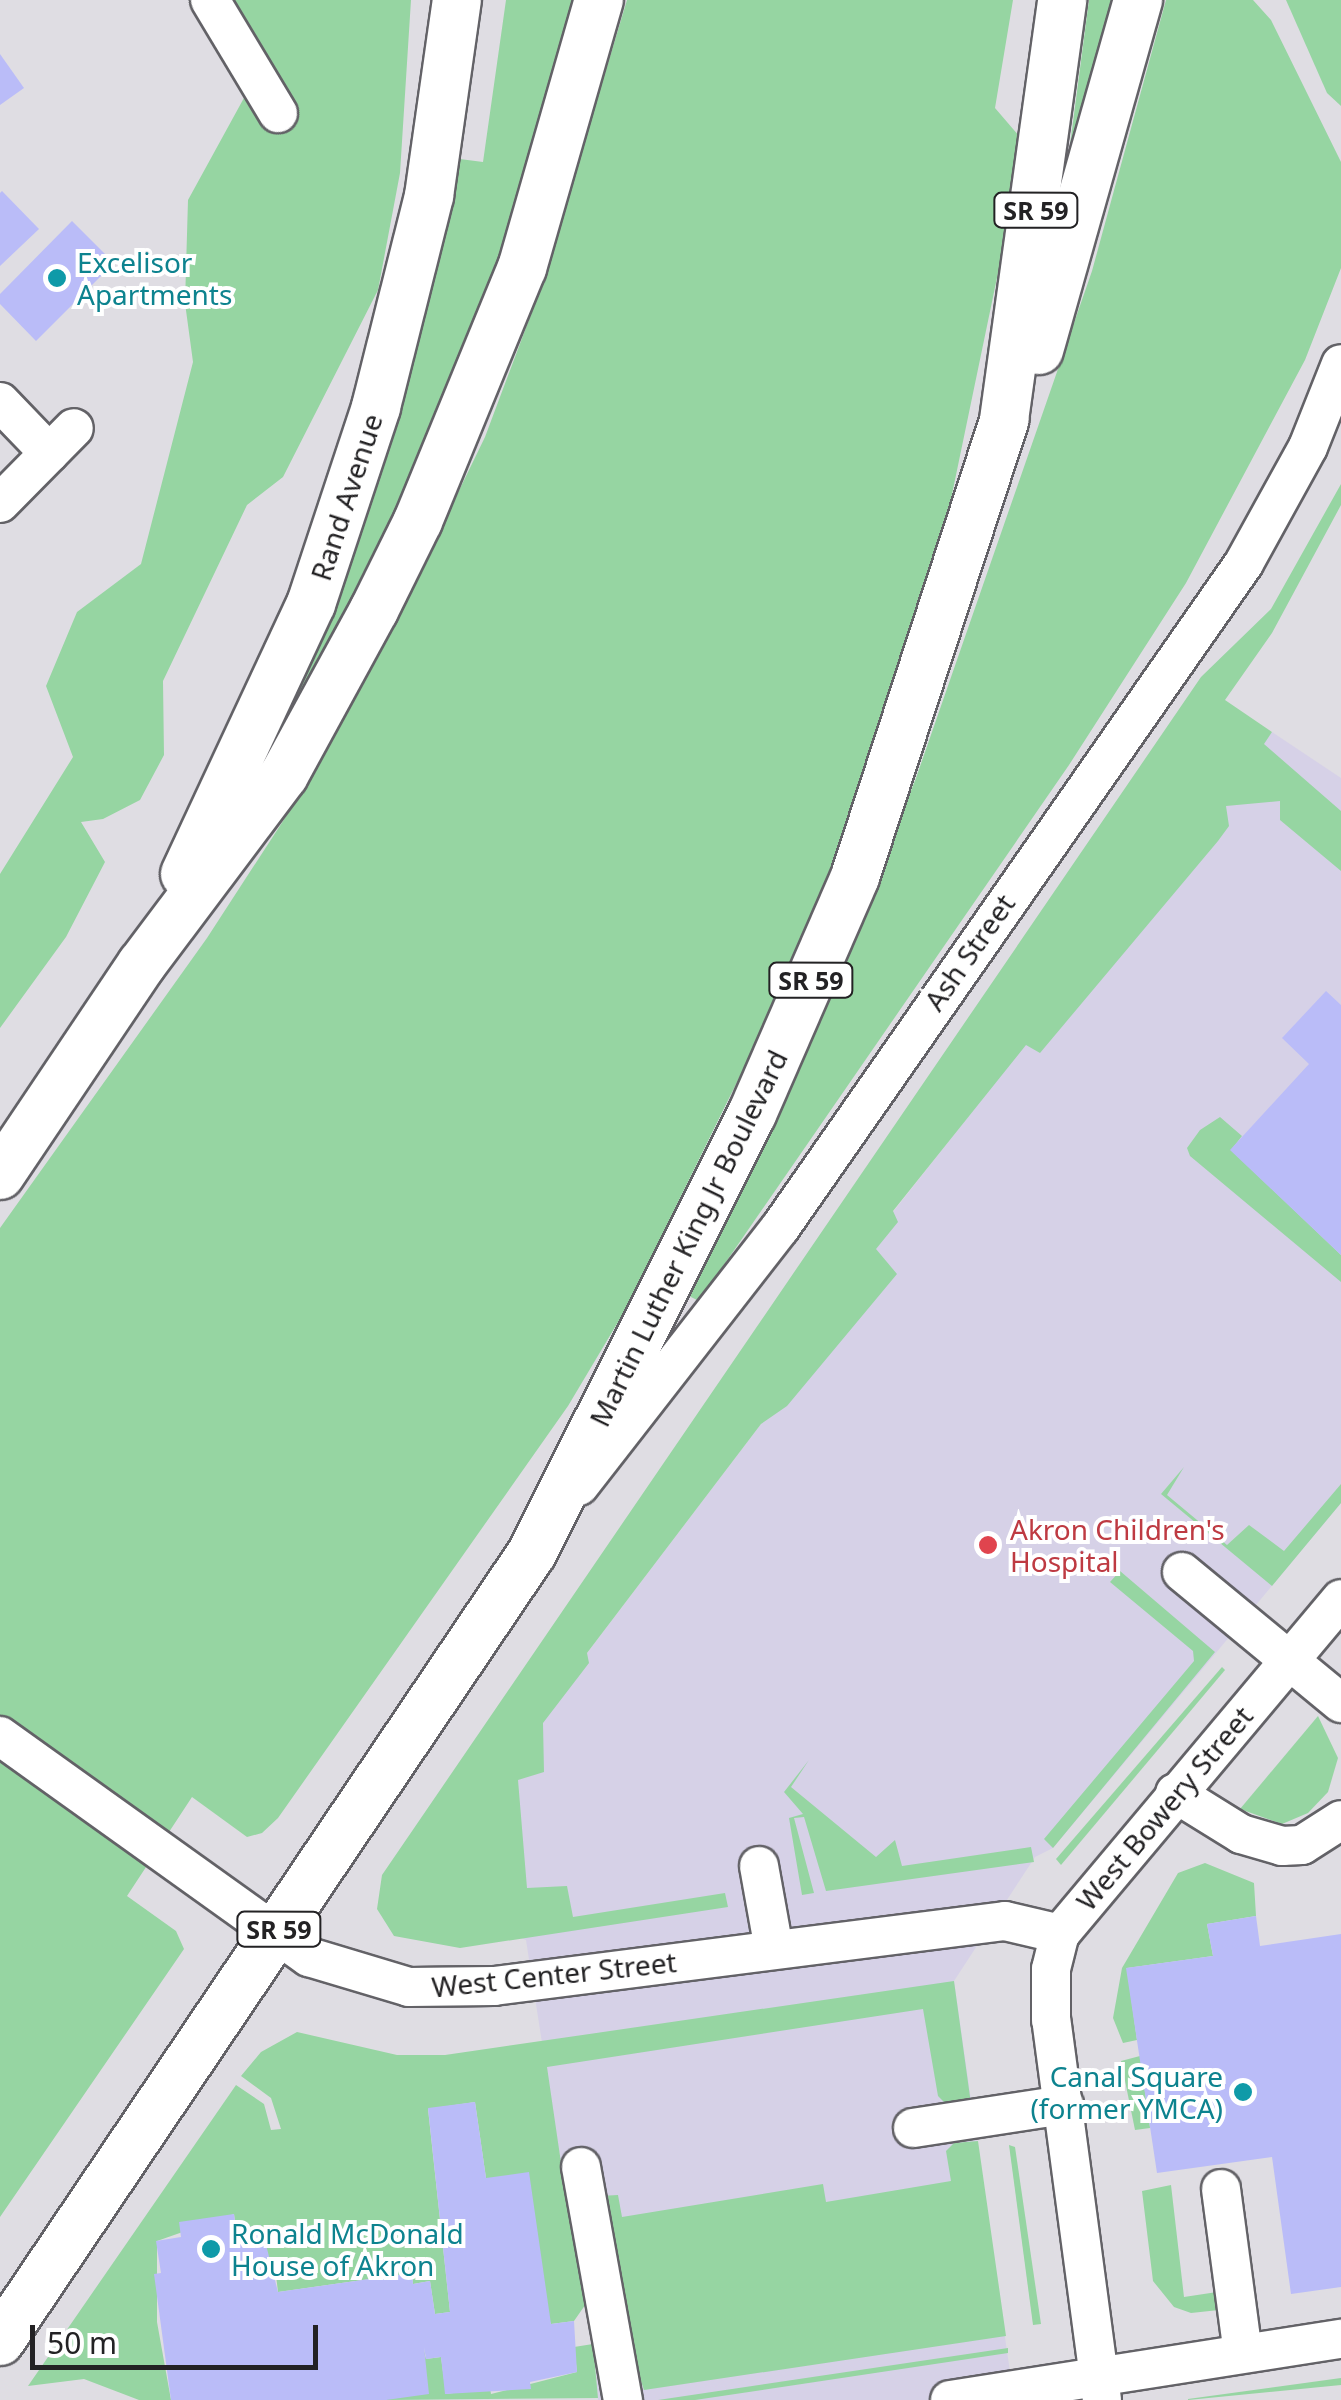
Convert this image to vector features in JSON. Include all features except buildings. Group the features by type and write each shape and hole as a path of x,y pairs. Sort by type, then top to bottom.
{"main road":[{"name":"Rand Avenue","path":"142,964 311,604 346,503 418,244 457,0"},
{"path":"0,1174 142,964 284,775 418,521 522,268 598,0"},
{"name":"Martin Luther King Jr Boulevard","path":"0,2341 556,1515 628,1352 752,1114 855,877 1004,420 1062,0"},
{"path":"1004,420 1036,360 1106,133 1138,0"}],"street":[{"path":"210,0 278,114"},
{"name":"Ash Street","path":"556,1515 780,1228 1244,563 1308,447 1341,364"},
{"path":"0,402 61,441 0,503"},
{"path":"1182,1572 1291,1656 1341,1703"},
{"name":"West Bowery Street","path":"1100,2389 1051,2020 1051,1969 1060,1934 1341,1599"},
{"name":"West Center Street","path":"0,1736 309,1957 370,1979 450,1989 1005,1922 1060,1934"},
{"path":"1175,1793 1241,1834 1282,1846 1302,1845 1341,1820"},
{"path":"759,1866 774,1949"},
{"path":"913,2128 1064,2105"},
{"path":"581,2167 623,2400"},
{"path":"1221,2189 1243,2354"},
{"path":"950,2400 1100,2389 1243,2354 1341,2339"}],"shaded area":[{"name":"Akron Children's Hospital","path":"1272,732 1341,778 1341,1503 1053,1848 1035,1857 954,1981 1014,2400 598,2400 590,2298 575,2203 565,2190 526,1940 492,1927 493,1777 761,1424 893,1212"}],"green space":[{"path":"233,0 411,0 400,173 378,290 283,477 247,505 163,681 164,755 140,800 103,819 81,822 105,862 66,937 0,1028 0,874 73,757 46,686 77,612 141,564 193,362 185,303 188,200 267,56"},
{"path":"506,0 578,0 526,184 420,462 282,734 272,729 452,158 483,162"},
{"path":"627,0 1013,0 995,108 1025,143 945,528 849,830 789,976 624,1312 568,1406 278,1818 262,1833 247,1837 192,1797 127,1896 176,1931 184,1949 0,2217 0,1228 207,938 311,778 402,608 485,437 539,293"},
{"path":"1089,0 1121,0 1087,152 1070,145"},
{"path":"1166,0 1253,0 1271,20 1341,162 1341,268 1305,360 1186,583 1069,765 699,1301 685,1294 818,1026 916,778 1092,271"},
{"path":"1286,0 1341,0 1341,106 1327,93"},
{"path":"1341,484 1341,505 1272,633 1225,700 1272,732 1264,744 1341,811 1341,871 1280,820 1280,801 1226,806 1229,826 1218,841 1040,1053 1026,1045 893,1211 898,1222 876,1249 897,1274 787,1406 761,1424 587,1653 589,1663 543,1723 544,1772 518,1780 527,1888 567,1886 573,1917 725,1893 728,1907 460,1948 394,1936 377,1909 382,1875 1201,677 1271,609"},
{"path":"1220,1117 1242,1136 1231,1150 1341,1255 1341,1282 1190,1156 1187,1148 1200,1130"},
{"path":"1184,1467 1167,1495 1227,1545 1249,1525 1284,1551 1341,1484 1341,1503 1272,1586 1161,1494"},
{"path":"1120,1571 1215,1652 1053,1848 1044,1839 1194,1661 1193,1651 1110,1582"},
{"path":"1222,1667 1225,1670 1061,1865 1056,1859"},
{"path":"1318,1716 1338,1758 1328,1792 1308,1813 1282,1824 1240,1809"},
{"path":"809,1760 791,1787 876,1857 895,1840 902,1866 1031,1847 1034,1862 826,1891 804,1817 794,1818 814,1893 802,1895 789,1818 803,1814 784,1792"},
{"path":"1205,1863 1254,1883 1256,1916 1207,1924 1213,1956 1127,1968 1137,2040 1123,2043 1113,2018 1122,1968 1178,1873"},
{"path":"954,1981 971,2104 947,2105 938,2096 923,2009 547,2067 565,2190 575,2203 590,2298 574,2321 551,2324 486,2178 475,2102 428,2109 450,2312 435,2314 430,2281 413,2284 412,2273 278,2292 274,2258 266,2259 236,2229 234,2214 157,2241 157,2322 171,2400 139,2400 84,2379 28,2386 236,2085 264,2104 271,2130 281,2129 271,2098 241,2076 261,2052 297,2032 397,2055 445,2055"},
{"path":"1140,2056 1150,2128 1135,2130 1121,2061"},
{"path":"978,2141 1006,2336 644,2390 620,2320 600,2196 618,2195 622,2217 823,2184 826,2202 951,2181 946,2151 954,2143"},
{"path":"1009,2145 1015,2147 1041,2324 1033,2325"},
{"path":"1171,2185 1184,2297 1217,2292 1219,2310 1191,2313 1174,2307 1153,2281 1142,2191"},
{"path":"593,2344 598,2398 386,2400 423,2347 426,2359 441,2357 446,2394 490,2388 491,2394 577,2372 574,2347"},
{"path":"1008,2348 1008,2353 695,2400 658,2400"},
{"path":"1341,2378 1341,2385 1188,2400 1188,2399"}],"place":[{"name":"Excelisor Apartments","path":"57,278"},
{"name":"Akron Children's Hospital","path":"988,1545"},
{"name":"Canal Square (former YMCA)","path":"1243,2092"},
{"name":"Ronald McDonald House of Akron","path":"211,2249"}]}
